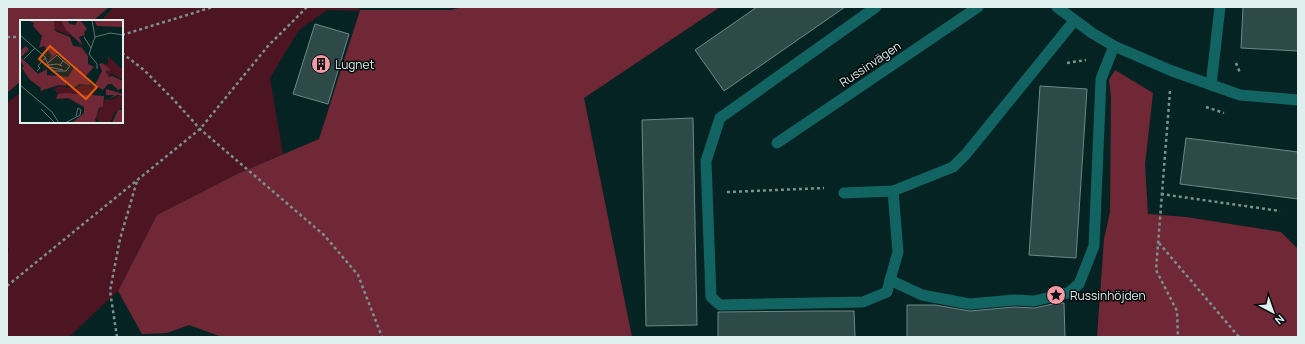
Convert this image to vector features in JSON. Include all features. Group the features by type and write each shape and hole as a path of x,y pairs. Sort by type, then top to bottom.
{"street":[{"path":"876,7 720,118 706,161 711,297 720,305 862,302 887,292 898,252 893,191"},
{"name":"Russinvägen","path":"777,143 978,7"},
{"path":"1057,7 1074,21 1114,46 1172,71 1240,95 1298,100"},
{"path":"1211,85 1220,7"},
{"path":"844,193 893,191 952,167 966,154 1074,21"},
{"path":"890,280 922,295 970,304 1014,300 1034,301 1068,293 1079,284 1094,246 1101,79 1114,46"}],"path":[{"path":"123,35 214,7"},
{"path":"8,286 200,129 268,46 307,7"},
{"path":"7,37 20,37"},
{"path":"123,54 144,70 200,129 324,235 358,275 382,337"},
{"path":"1235,60 1240,72 1244,74"},
{"path":"1172,71 1156,270 1177,311 1178,337"},
{"path":"117,337 110,291 120,239 138,180"},
{"path":"707,196 718,192 839,187 844,193"},
{"path":"1161,194 1280,211"},
{"path":"1158,243 1239,337"}],"shaded area":[{"path":"7,7 109,7 94,20 20,20 20,82 7,93"},
{"path":"114,7 360,7 359,11 327,10 299,30 270,78 283,154 235,175 157,215 118,291 69,337 7,337 7,254 9,249 7,247 7,103 20,93 20,123 123,123 123,20 101,20"},
{"path":"462,7 720,7 584,98 632,337 222,337 189,325 167,333 142,334 118,291 157,215 235,175 319,139 360,10 451,10"},
{"path":"1115,70 1153,93 1145,165 1148,214 1186,217 1281,232 1298,249 1298,337 1097,337 1104,239 1110,212 1111,97 1109,80"}],"building":[{"path":"757,7 845,7 724,91 695,50"},
{"path":"1243,7 1298,7 1298,51 1241,48"},
{"name":"Lugnet","path":"315,24 349,34 328,104 293,94"},
{"path":"1040,86 1087,89 1076,258 1029,255"},
{"path":"693,118 697,325 646,326 642,120"},
{"path":"1186,138 1298,152 1298,199 1180,184"},
{"path":"1064,303 1065,337 907,337 907,305 935,305 970,311 1014,307 1035,308"},
{"path":"854,311 855,337 718,337 718,312"}],"place":[{"name":"Lugnet","path":"321,64"},
{"name":"Russinhöjden","path":"1056,295"}]}
